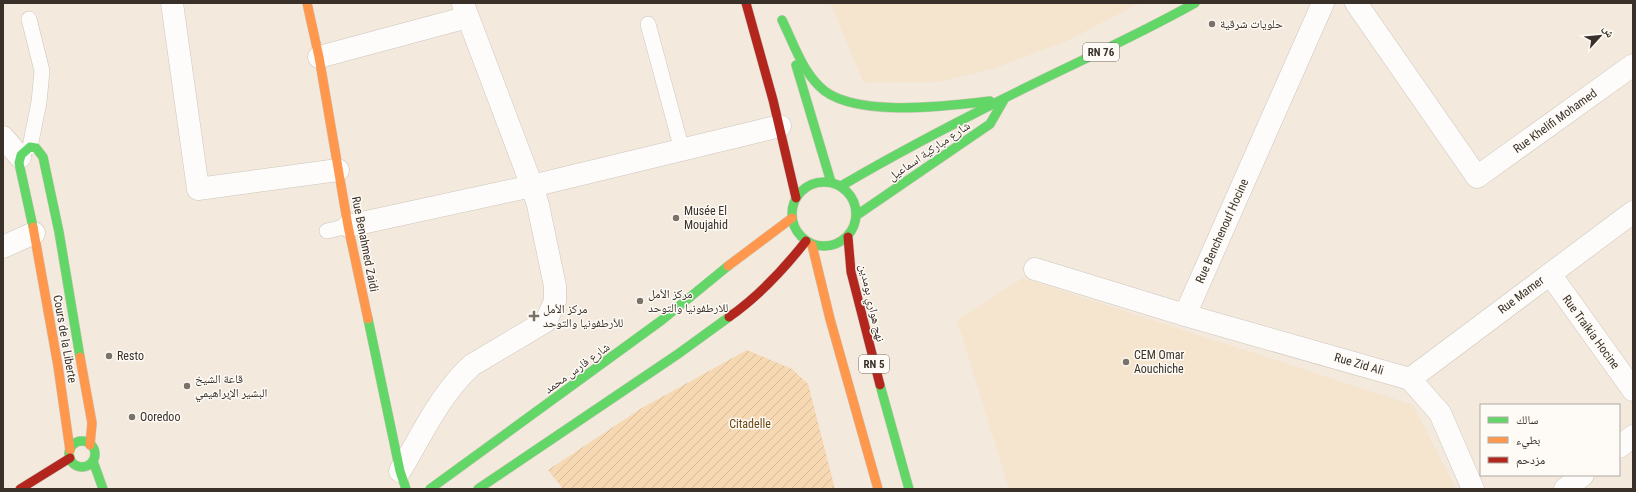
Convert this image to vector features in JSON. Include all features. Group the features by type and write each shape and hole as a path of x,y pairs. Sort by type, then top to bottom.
{"street":[{"path":"172,3 198,190 338,170"},
{"name":"Rue Benahmed Zaidi","path":"307,3 348,226 403,480"},
{"path":"746,3 780,126 796,198"},
{"name":"شارع مباركية اسماعيل","path":"841,186 870,169 1005,98 1151,28 1195,3"},
{"name":"Rue Benchenouf Hocine","path":"1185,316 1323,3"},
{"name":"Rue Khelifi Mohamed","path":"1356,3 1477,177 1633,65"},
{"path":"779,9 831,182"},
{"path":"318,57 465,10 532,186 553,270 555,301 546,321 472,365 467,370 443,399 403,480"},
{"path":"782,20 810,75 826,93 835,97 856,104 894,107 961,104 1005,98"},
{"name":"شارع مباركية اسماعيل","path":"857,215 990,124 1005,98"},
{"path":"348,226 532,186 780,126"},
{"path":"3,137 25,152"},
{"name":"Cours de la Liberte","path":"70,454 58,366 34,233 19,167 25,152 36,148 43,157 60,232 92,423 90,445"},
{"path":"821,182 831,182 841,186 853,198 857,215 853,230 841,243 832,246 822,247 809,243 799,235 794,227 792,208 796,198 802,190 821,182"},
{"name":"Rue Mamer","path":"1410,379 1633,212"},
{"name":"شارع فارس محمد","path":"430,489 662,320 737,258 792,218"},
{"path":"3,247 34,233"},
{"name":"نهج هواري بومدين","path":"848,237 851,272 874,363 909,489"},
{"path":"478,489 678,354 746,305 809,243"},
{"name":"RN 5","path":"809,243 878,489"},
{"path":"1035,269 1185,316"},
{"name":"Rue Traikia Hocine","path":"1550,274 1633,390"},
{"name":"Rue Zid Ali","path":"1185,316 1410,379"},
{"path":"1410,379 1440,414 1473,489"},
{"path":"1620,446 1633,436"},
{"path":"83,441 90,445 95,452 93,460 87,466 75,465 70,454 72,446 83,441"},
{"path":"20,489 70,454"},
{"path":"93,460 103,489"},
{"path":"79,466 84,477"},
{"path":"1565,489 1582,476"}],"lane":[{"path":"25,152 39,102 42,71 30,19"},
{"path":"648,24 682,150"},
{"path":"327,231 348,226"}],"shaded area":[{"path":"830,3 1139,3 1065,42 992,69 937,82 864,83"},
{"name":"CEM Omar Aouchiche","path":"1023,278 1413,405 1456,489 1009,489 957,320"}],"green space":[{"name":"Citadelle","path":"747,350 792,369 808,384 835,489 563,489 548,470 642,408"}],"traffic: fast":[{"path":"841,186 963,119 1148,28 1195,3"},
{"path":"782,20 807,71 819,86 834,96 853,103 876,107 900,108 990,101"},
{"path":"796,65 831,182"},
{"path":"857,215 990,124 1005,98"},
{"path":"33,227 19,163 21,155 30,147 36,148 43,157 59,232 80,357"},
{"path":"818,182 830,182 847,191 854,202 856,214 854,226 847,237 830,246 818,246 806,241 797,232 792,220 792,208 797,196 806,187 818,182"},
{"path":"430,489 662,320 728,266"},
{"path":"478,489 678,354 729,317"},
{"path":"368,319 400,471 406,489"},
{"path":"880,385 909,489"},
{"path":"82,441 91,445 95,454 91,463 82,467 73,463 69,454 73,445 82,441"},
{"path":"93,461 103,489"}],"traffic: slow":[{"path":"307,3 319,57 348,226 368,319"},
{"path":"728,266 792,218"},
{"path":"33,227 58,366 70,450"},
{"path":"812,245 830,319 878,489"},
{"path":"80,357 92,423 90,445"}],"traffic: jam":[{"path":"746,3 773,100 796,198"},
{"path":"848,237 851,272 880,385"},
{"path":"729,317 751,300 770,282 806,241"},
{"path":"20,489 70,458"}],"place":[{"name":"حلويات شرقية","path":"1212,24"},
{"name":"Musée El Moujahid","path":"676,218"},
{"name":"مركز الأمل للارطفونيا والتوحد","path":"640,301"},
{"name":"مركز الأمل للأرطفونيا والتوحد","path":"534,316"},
{"name":"Resto","path":"109,356"},
{"name":"CEM Omar Aouchiche","path":"1126,362"},
{"name":"قاعة الشيخ البشير الإبراهيمي","path":"187,386"},
{"name":"Ooredoo","path":"132,417"}]}
